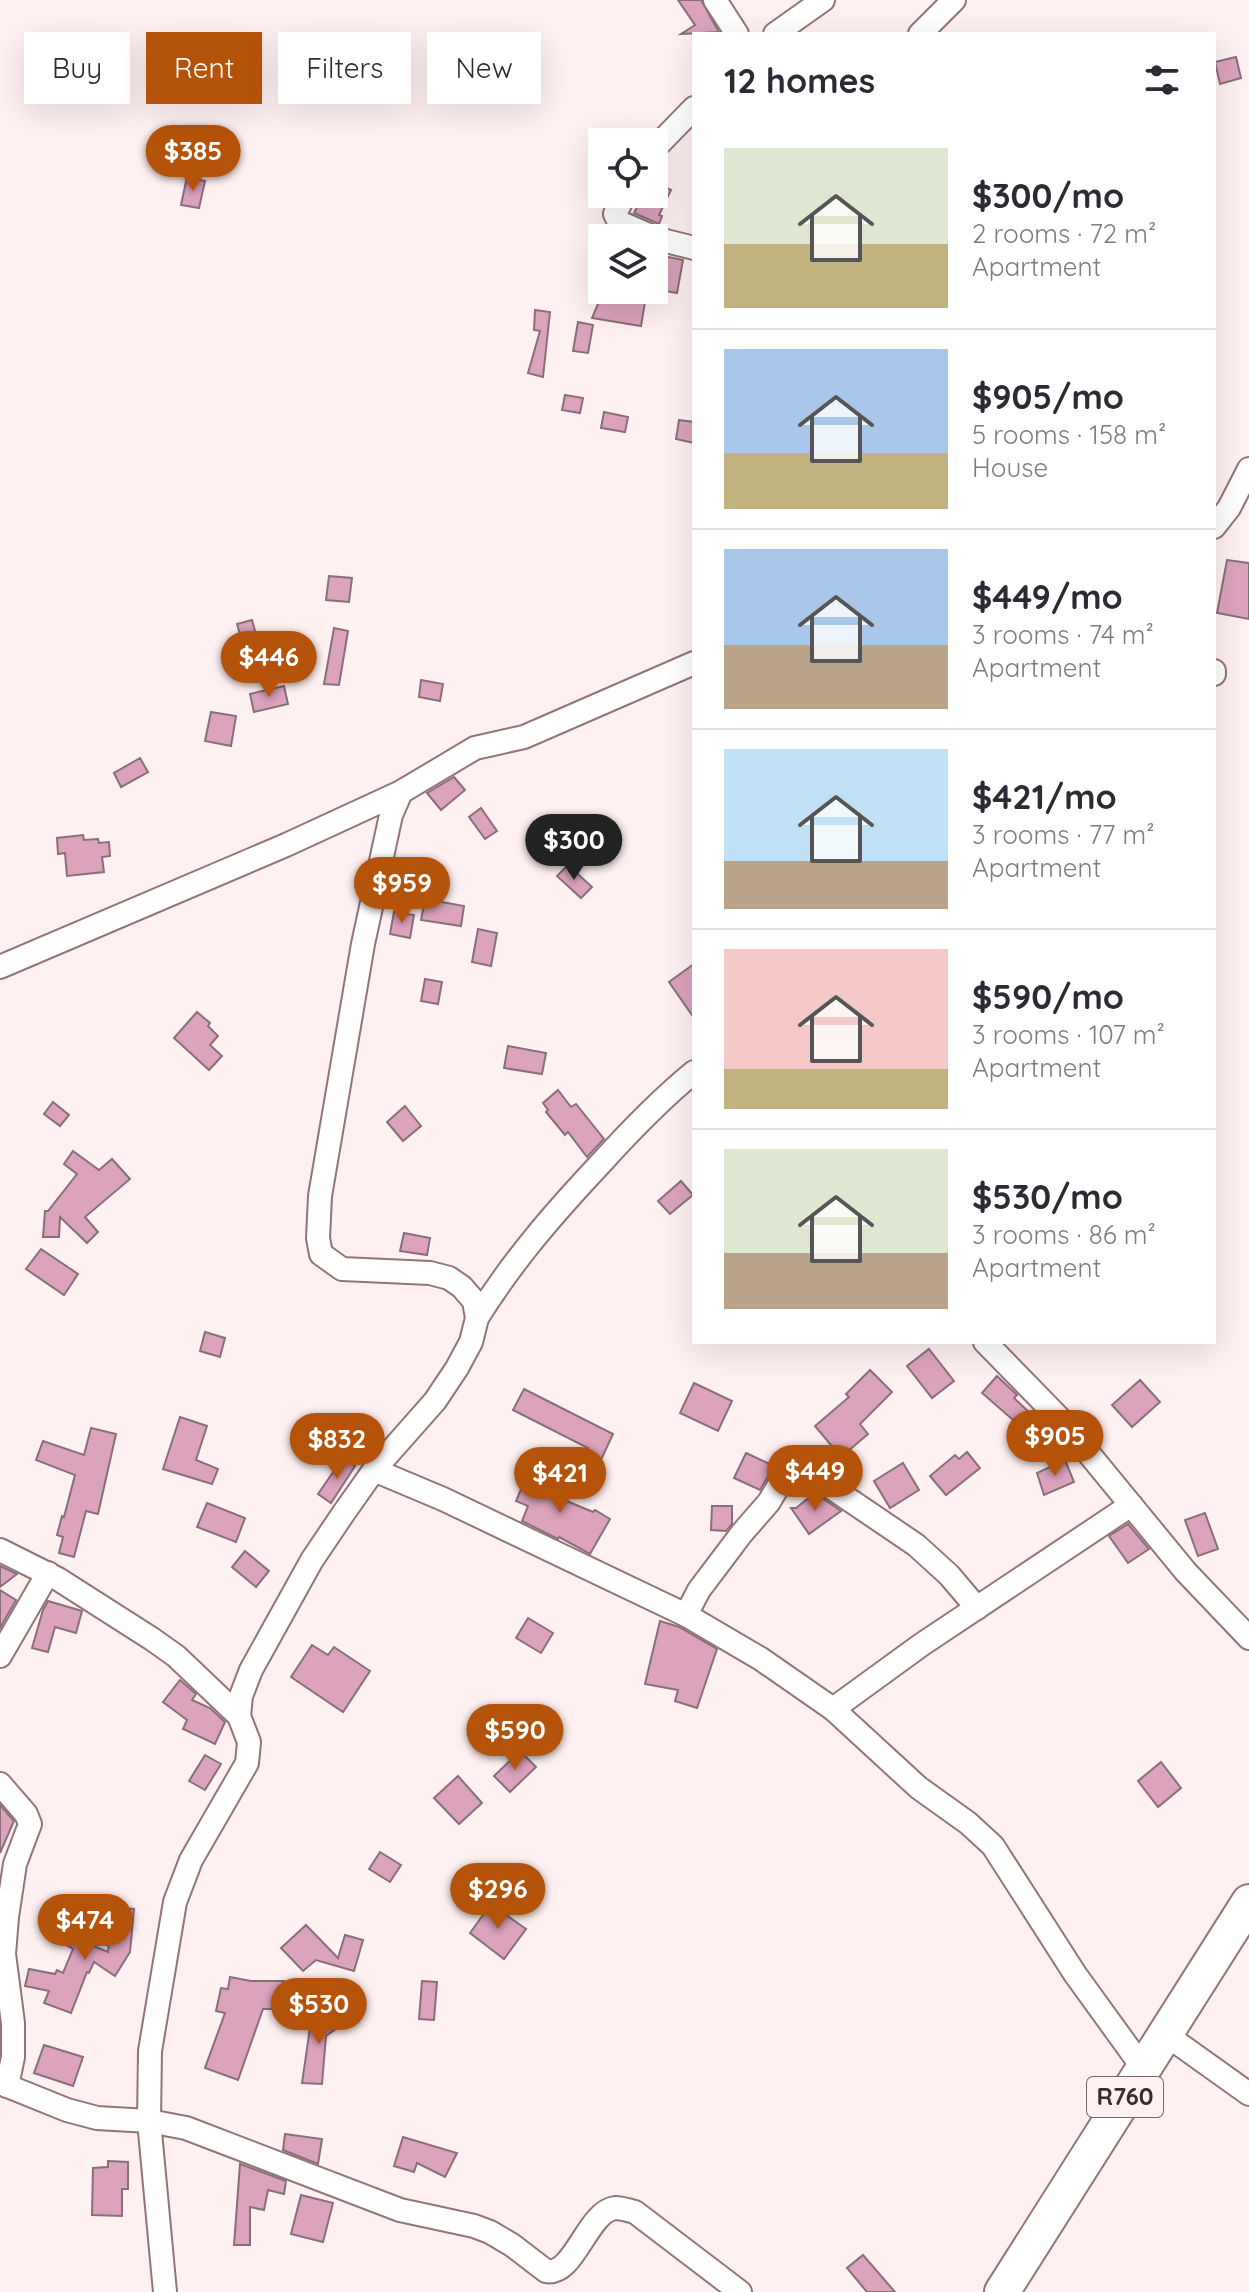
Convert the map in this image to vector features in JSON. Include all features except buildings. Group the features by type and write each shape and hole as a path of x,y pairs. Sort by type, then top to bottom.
{"main road":[{"name":"R760","path":"1002,2292 1249,1902"}],"street":[{"path":"715,0 736,32"},
{"path":"777,32 823,0"},
{"path":"922,32 954,0"},
{"path":"668,135 692,110"},
{"path":"618,208 615,214 619,222 658,239 692,248"},
{"path":"1216,524 1229,508 1249,469"},
{"path":"0,967 401,792 475,748 524,737 692,664"},
{"path":"401,792 391,815 363,944 322,1180 318,1238 321,1254 342,1269 430,1273 449,1278 474,1301 477,1318"},
{"path":"239,1716 241,1696 251,1670 312,1560 374,1470 435,1401 471,1342 477,1318 495,1290 547,1220 624,1138 692,1074"},
{"path":"987,1344 1062,1421 1186,1572 1249,1638"},
{"path":"686,1615 699,1590 769,1502 786,1473 791,1468 801,1467 916,1545 949,1575 977,1608"},
{"path":"374,1470 443,1499 686,1615 761,1659 833,1709 919,1788 968,1823 993,1846 1075,1974 1143,2068"},
{"path":"833,1709 1131,1505"},
{"path":"0,1550 48,1573 176,1656 239,1716 249,1742 247,1763 191,1860 175,1902 150,2051 149,2121 165,2292"},
{"path":"0,1656 48,1573"},
{"path":"0,1784 26,1814 30,1824 15,1864 7,1917 4,1954 13,2023 13,2057 4,2085 67,2110 97,2118 149,2121 186,2128 400,2210 490,2232 552,2273 570,2257 609,2210 618,2208 635,2212 740,2292"},
{"path":"1165,2034 1249,2094"}]}
